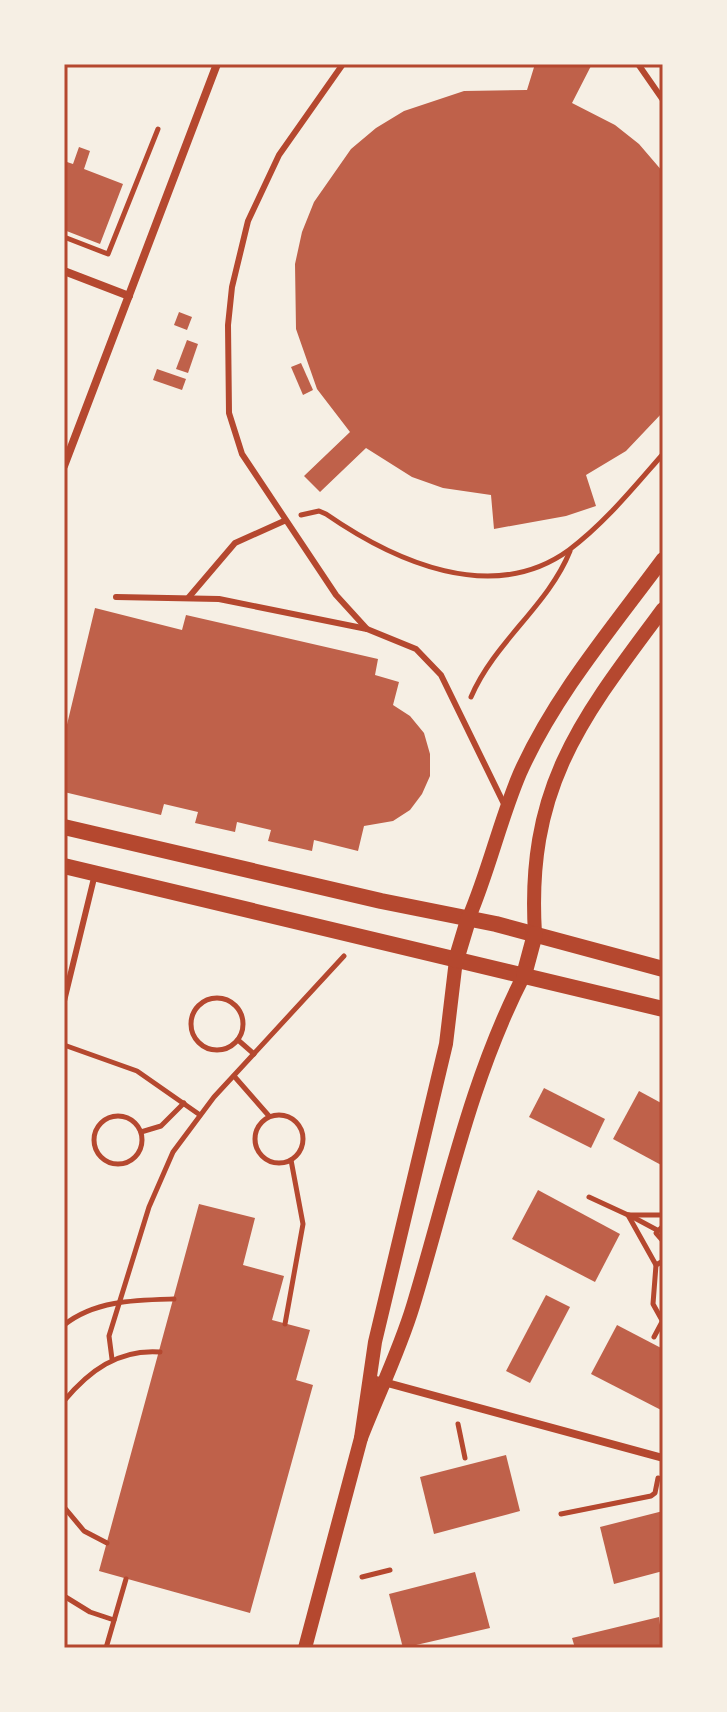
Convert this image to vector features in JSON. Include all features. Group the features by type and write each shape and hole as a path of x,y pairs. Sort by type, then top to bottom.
{"main road":[{"path":"64,827 381,901 469,917 663,969"},
{"path":"64,866 663,1009"},
{"path":"456,960 469,917"},
{"path":"524,975 535,934"}],"street":[{"path":"64,466 217,64"},
{"path":"64,271 129,296"},
{"path":"469,917 507,809 531,752 560,701 663,559"},
{"path":"535,934 532,891 535,855 554,777 589,711 663,609"},
{"path":"377,1380 375,1342 446,1044 456,960"},
{"path":"305,1648 377,1380 412,1308 477,1084 496,1029 524,975"},
{"path":"377,1380 663,1458"}],"lane":[{"path":"343,64 304,115 260,190 248,221 232,287 226,359 232,423 242,454 329,586 367,629"},
{"path":"638,64 663,100"},
{"path":"189,597 235,543 284,521"},
{"path":"116,597 189,597 251,603 367,629 416,649 429,660 463,716 507,809"},
{"path":"64,1001 95,874"}],"path":[{"path":"64,237 108,254 158,129"},
{"path":"463,716 488,662 550,586 572,548 625,497 663,454"},
{"path":"284,521 319,511 405,560 446,572 471,574 523,569 572,548"},
{"path":"112,1359 109,1336 149,1207 173,1152 200,1115 345,954"},
{"path":"224,999 232,1003 243,1024 238,1040 224,1049 207,1048 192,1028 195,1011 208,1000 224,999"},
{"path":"238,1040 254,1054"},
{"path":"64,1045 137,1071 200,1115"},
{"path":"234,1076 269,1116 292,1118 302,1131 302,1148 291,1160 274,1163 256,1148 255,1133 269,1116"},
{"path":"141,1132 161,1126 184,1103"},
{"path":"116,1115 132,1120 141,1132 141,1148 124,1164 116,1165 101,1158 94,1144 96,1128 116,1115"},
{"path":"285,1324 303,1224 291,1160"},
{"path":"589,1197 657,1230"},
{"path":"628,1215 663,1215"},
{"path":"628,1215 656,1265 653,1304 663,1322 654,1337"},
{"path":"657,1230 663,1226"},
{"path":"657,1230 657,1238 663,1241"},
{"path":"656,1265 663,1261"},
{"path":"64,1325 73,1318 120,1301 174,1299"},
{"path":"64,1401 84,1377 112,1359 160,1352"},
{"path":"458,1424 465,1458"},
{"path":"561,1514 651,1496 655,1493 658,1478"},
{"path":"64,1507 84,1531 107,1543"},
{"path":"362,1577 390,1570"},
{"path":"106,1648 126,1579"},
{"path":"64,1596 90,1612 114,1620"}],"building":[{"path":"535,64 592,64 572,103 615,125 639,144 663,172 663,412 626,451 586,475 596,506 566,516 494,529 491,495 443,488 412,477 366,448 320,492 304,476 350,432 317,389 296,329 295,264 302,232 314,202 351,149 376,128 404,111 464,91 527,90"},
{"path":"79,147 90,151 84,169 123,184 100,244 64,230 64,161 73,164"},
{"path":"179,312 192,317 187,330 174,325"},
{"path":"187,340 198,344 188,373 176,369"},
{"path":"301,363 313,390 303,395 291,367"},
{"path":"157,369 186,379 182,390 153,380"},
{"path":"95,608 182,630 186,615 378,659 375,675 399,682 393,705 410,716 424,733 430,754 430,776 422,794 410,810 393,821 364,826 358,851 314,840 312,851 268,841 271,830 237,822 235,832 195,823 198,812 164,804 161,815 64,792 64,737"},
{"path":"544,1088 605,1119 591,1148 529,1117"},
{"path":"639,1091 663,1104 663,1166 613,1139"},
{"path":"538,1190 620,1234 595,1282 512,1239"},
{"path":"199,1204 255,1218 243,1265 284,1276 272,1320 310,1330 296,1380 313,1385 250,1613 99,1571"},
{"path":"546,1295 570,1307 530,1383 506,1371"},
{"path":"617,1325 663,1349 663,1411 591,1374"},
{"path":"506,1455 520,1511 434,1534 420,1477"},
{"path":"663,1511 663,1571 614,1584 600,1527"},
{"path":"475,1572 490,1628 403,1648 389,1594"},
{"path":"659,1617 663,1648 575,1648 572,1638"}]}
